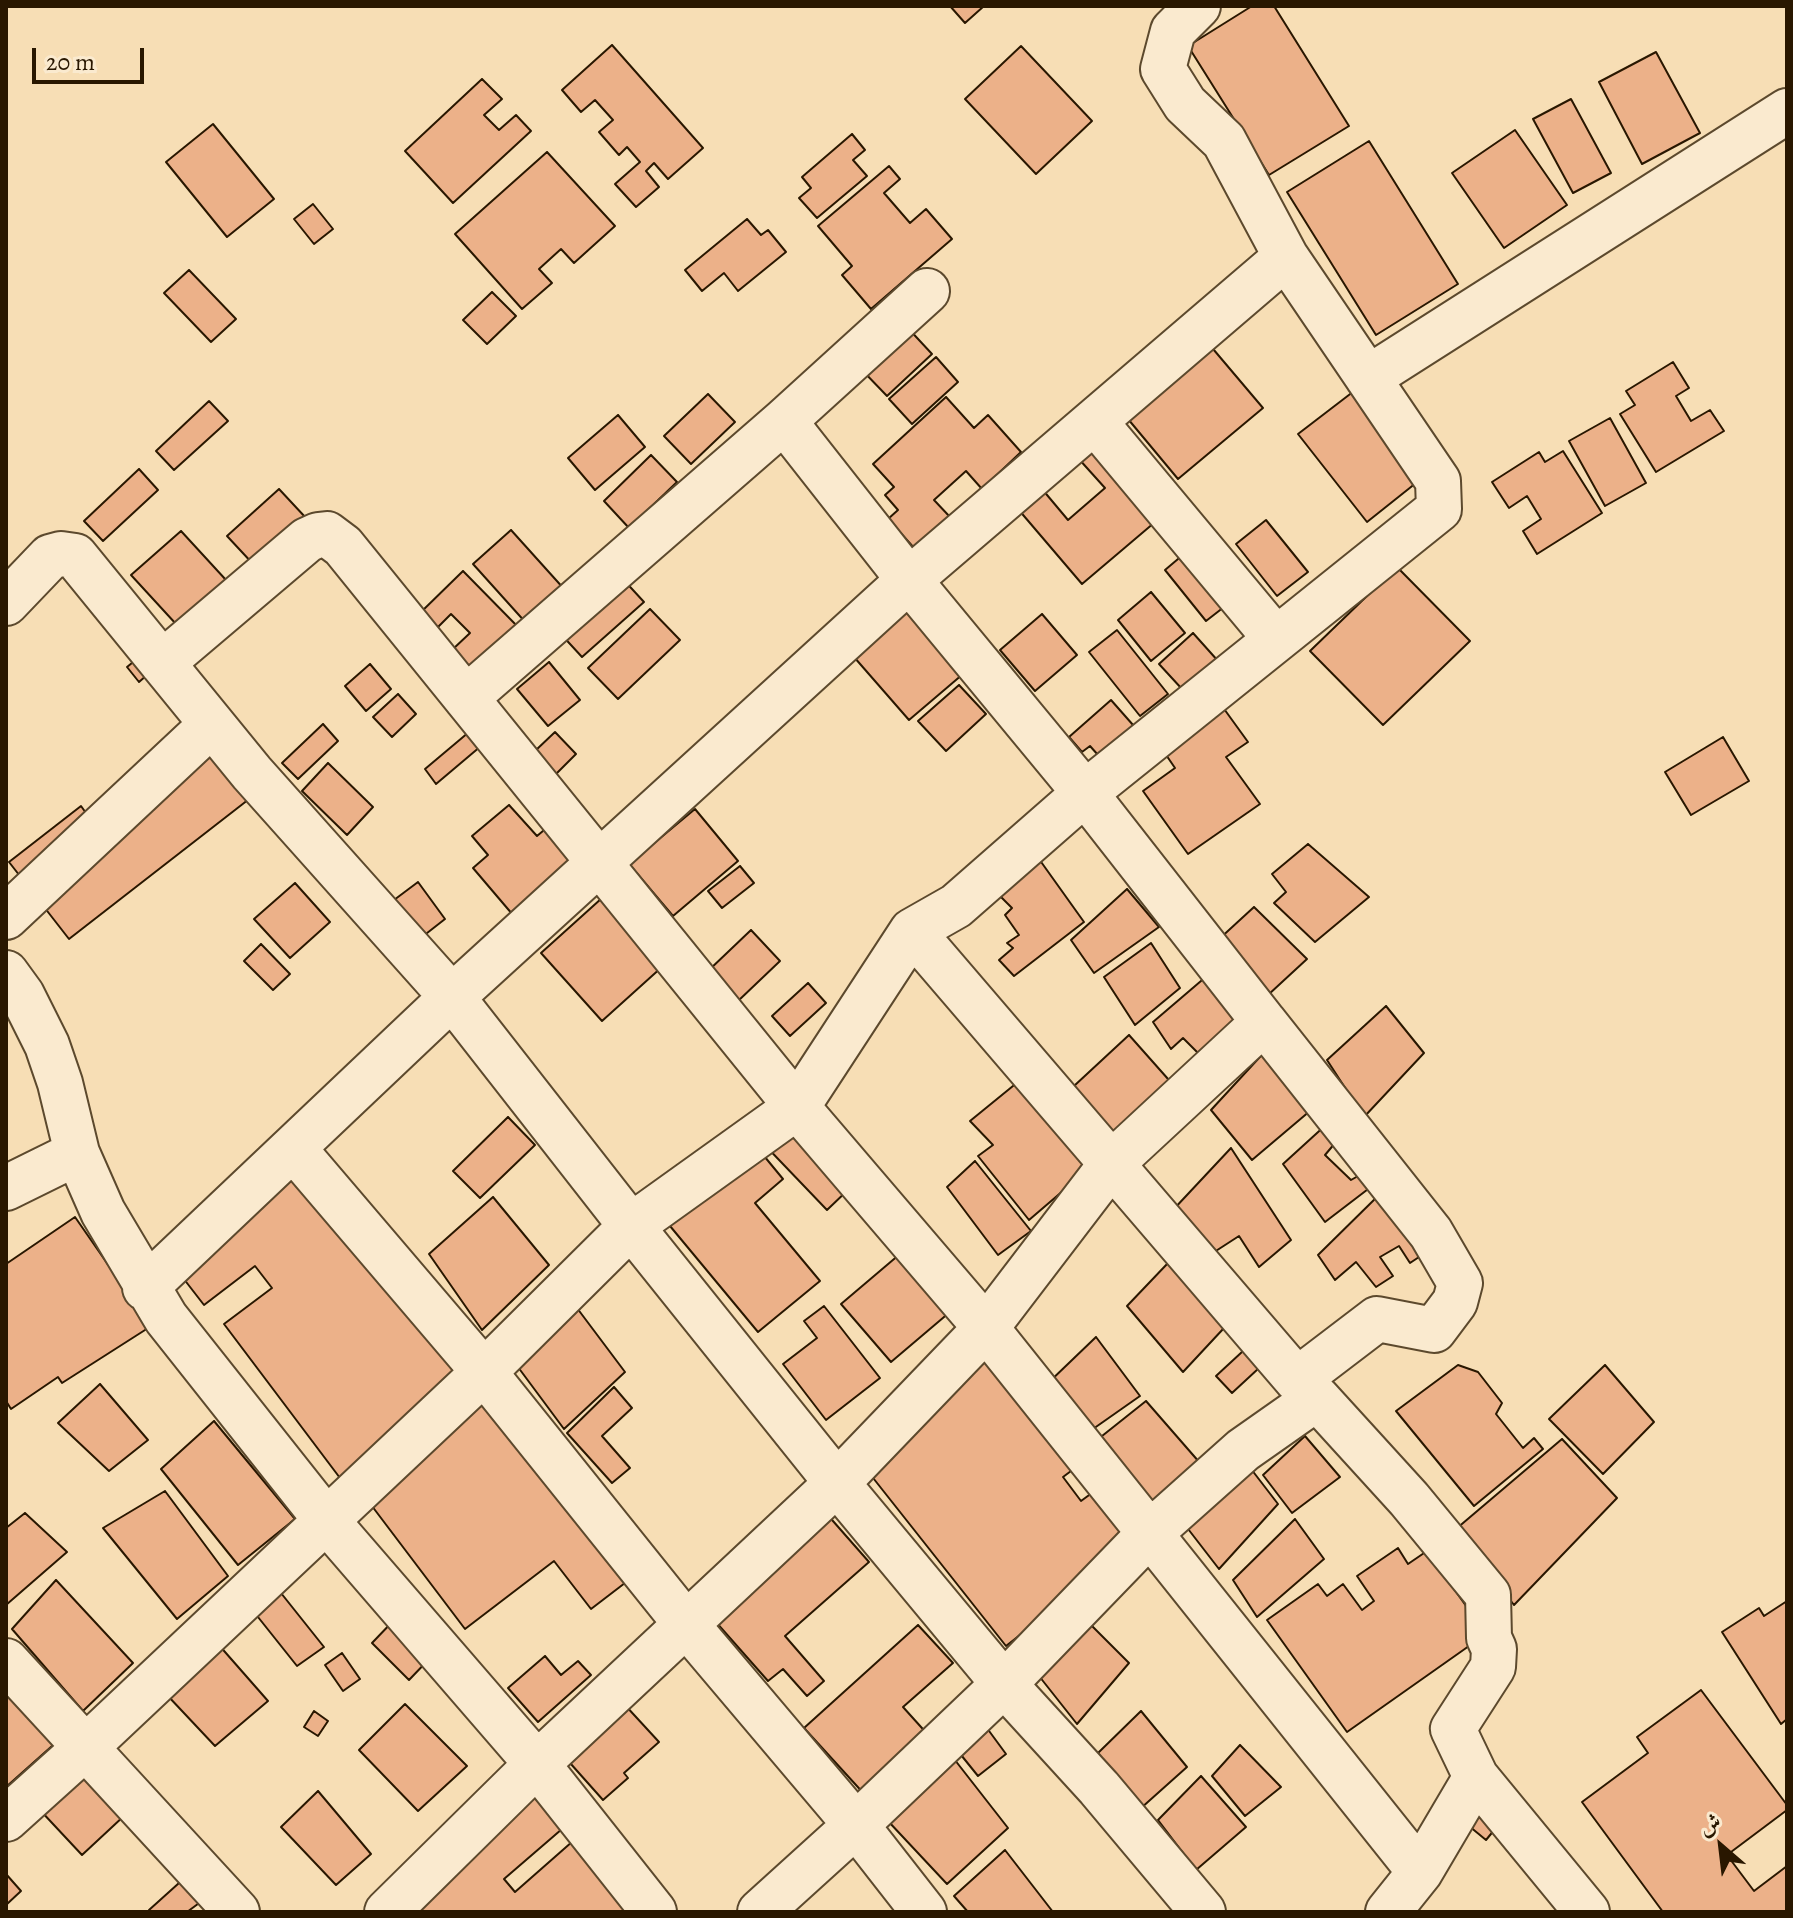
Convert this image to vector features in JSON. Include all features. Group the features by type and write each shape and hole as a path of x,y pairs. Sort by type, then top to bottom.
{"street":[{"path":"6,1819 484,1372 631,1226 797,1107 912,931 956,906 1085,793 1439,509 1438,481 1286,257 1224,141 1185,104 1163,69 1173,31 1198,6"},
{"path":"1368,378 1787,111"},
{"path":"145,1288 452,997 909,580 1286,257"},
{"path":"466,698 784,421 927,291"},
{"path":"760,1912 1004,1684 1150,1533 1243,1450 1377,1319 1434,1330 1455,1302 1460,1283 1431,1233 1085,793 909,580 784,421"},
{"path":"1095,422 1276,639"},
{"path":"162,663 307,540 327,534 343,546 797,1107 986,1328 1420,1872"},
{"path":"6,603 50,557 61,554 75,556 252,773 452,997 837,1483 1004,1684 1099,1788 1203,1912"},
{"path":"6,917 212,724"},
{"path":"912,931 1307,1389 1409,1499 1488,1595 1493,1667 1453,1729 1476,1777 1587,1912"},
{"path":"6,973 22,995 47,1045 77,1153 103,1212 145,1288 326,1520 537,1764 654,1912"},
{"path":"387,1912 537,1764 837,1483 986,1328 1112,1163 1264,1022"},
{"path":"293,1148 484,1372 686,1624 856,1825 924,1912"},
{"path":"6,1188 77,1153"},
{"path":"6,1661 237,1912"},
{"path":"1388,1912 1420,1872 1476,1777"}],"building":[{"path":"950,6 984,6 965,23"},
{"path":"1252,6 1274,6 1349,126 1269,175 1188,46"},
{"path":"612,45 703,148 668,179 654,163 646,171 659,187 636,207 615,184 640,162 627,147 619,155 599,132 613,120 595,100 581,112 562,90"},
{"path":"1021,46 1092,121 1036,174 965,99"},
{"path":"1656,52 1700,133 1642,164 1599,82"},
{"path":"482,79 502,99 484,115 499,130 516,115 531,131 453,203 405,151"},
{"path":"1571,99 1611,173 1573,193 1533,119"},
{"path":"213,124 274,199 227,237 166,162"},
{"path":"1515,130 1567,205 1504,248 1452,173"},
{"path":"852,134 865,150 853,160 867,176 817,218 799,198 811,188 802,177"},
{"path":"1369,141 1458,284 1376,335 1287,192"},
{"path":"547,152 615,226 574,263 561,249 539,269 552,283 522,309 455,234"},
{"path":"889,166 900,179 884,193 910,223 926,209 952,239 871,309 842,275 852,266 818,226"},
{"path":"313,204 333,229 314,244 294,219"},
{"path":"747,219 761,235 768,230 786,252 738,291 724,273 702,291 685,270"},
{"path":"189,270 236,319 211,342 164,293"},
{"path":"492,292 516,316 487,344 463,320"},
{"path":"906,326 932,354 887,396 860,368"},
{"path":"1208,343 1263,408 1178,479 1123,413"},
{"path":"936,357 958,382 912,424 889,399"},
{"path":"1673,362 1689,388 1676,396 1691,421 1710,410 1724,431 1656,472 1620,414 1635,405 1626,391"},
{"path":"1358,388 1426,475 1367,522 1298,434"},
{"path":"708,394 735,422 691,464 664,436"},
{"path":"946,397 974,428 988,415 1021,452 982,489 966,471 934,500 950,517 915,549 888,519 898,510 885,495 894,487 873,464"},
{"path":"209,401 228,421 174,470 156,451"},
{"path":"618,415 645,447 595,490 568,458"},
{"path":"1610,418 1646,483 1605,506 1569,441"},
{"path":"1097,442 1161,517 1082,584 1018,509 1042,489 1068,520 1105,488 1078,458"},
{"path":"1563,451 1602,513 1537,554 1523,531 1541,519 1527,496 1509,508 1492,482 1539,452 1545,462"},
{"path":"651,455 677,482 629,528 604,501"},
{"path":"139,469 158,490 103,541 84,521"},
{"path":"279,489 306,518 254,565 227,536"},
{"path":"1266,520 1308,572 1277,596 1236,544"},
{"path":"511,530 565,590 527,624 473,564"},
{"path":"181,531 226,580 176,624 131,575"},
{"path":"1191,548 1233,600 1206,621 1165,570"},
{"path":"1397,567 1470,641 1383,725 1310,651"},
{"path":"463,571 521,630 476,674 452,650 470,633 451,614 434,631 418,615"},
{"path":"621,577 644,602 582,657 559,632"},
{"path":"1151,592 1185,633 1151,661 1118,620"},
{"path":"650,609 680,640 618,699 588,668"},
{"path":"908,610 963,674 909,720 854,657"},
{"path":"1042,614 1077,655 1035,691 1000,650"},
{"path":"1117,630 1168,694 1140,716 1089,652"},
{"path":"1193,633 1227,671 1193,701 1159,664"},
{"path":"143,654 155,668 139,682 127,667"},
{"path":"549,662 580,700 548,726 517,689"},
{"path":"370,664 391,689 366,711 345,686"},
{"path":"959,685 986,714 946,751 918,721"},
{"path":"398,694 416,714 392,737 373,717"},
{"path":"1214,695 1248,742 1226,757 1260,804 1188,854 1143,791 1175,768 1162,749"},
{"path":"1111,700 1148,742 1106,764 1090,746 1082,752 1069,737"},
{"path":"195,721 253,796 69,939 9,862 81,806 86,813"},
{"path":"323,724 338,741 298,779 282,763"},
{"path":"469,732 481,746 436,784 425,769"},
{"path":"555,732 576,754 556,774 535,751"},
{"path":"1723,737 1749,781 1691,815 1665,772"},
{"path":"328,763 373,807 347,835 302,791"},
{"path":"509,805 537,836 550,825 579,859 513,915 473,868 488,855 472,836"},
{"path":"695,809 738,861 673,916 629,864"},
{"path":"1308,844 1369,897 1315,942 1274,903 1286,892 1272,874"},
{"path":"1039,859 1084,922 1014,976 999,960 1013,948 1007,943 1019,935 1005,915 1012,908 998,894"},
{"path":"740,866 754,883 722,908 708,891"},
{"path":"418,882 445,919 422,937 394,900"},
{"path":"295,883 330,922 290,958 254,919"},
{"path":"1127,889 1159,927 1094,973 1071,940"},
{"path":"602,898 663,966 602,1021 541,953"},
{"path":"1254,907 1307,959 1268,995 1217,941"},
{"path":"751,930 780,961 737,1002 708,971"},
{"path":"1151,943 1180,988 1135,1025 1104,977"},
{"path":"261,944 290,974 273,990 244,961"},
{"path":"1208,975 1248,1020 1207,1062 1183,1038 1171,1049 1153,1022"},
{"path":"808,983 826,1003 790,1036 772,1016"},
{"path":"1386,1006 1424,1053 1364,1117 1327,1060"},
{"path":"1129,1035 1176,1088 1116,1138 1074,1086"},
{"path":"1270,1046 1317,1105 1252,1160 1211,1110"},
{"path":"1024,1077 1092,1166 1029,1220 978,1156 993,1145 970,1121"},
{"path":"783,1116 851,1187 827,1210 759,1139"},
{"path":"508,1117 535,1145 480,1198 453,1171"},
{"path":"1328,1123 1341,1136 1325,1155 1351,1180 1367,1171 1376,1183 1325,1222 1283,1164"},
{"path":"755,1145 783,1179 755,1203 820,1281 758,1332 665,1220"},
{"path":"1231,1148 1291,1240 1259,1267 1239,1236 1205,1258 1172,1211"},
{"path":"975,1161 1031,1231 998,1255 947,1187"},
{"path":"293,1174 638,1573 591,1609 554,1561 465,1629 353,1481 346,1486 224,1324 272,1288 255,1266 204,1305 173,1265"},
{"path":"1383,1191 1428,1251 1410,1263 1399,1246 1380,1257 1393,1276 1376,1287 1356,1262 1335,1280 1318,1255"},
{"path":"493,1197 549,1265 482,1330 429,1254"},
{"path":"75,1217 109,1266 114,1262 156,1323 62,1383 58,1377 11,1409 6,1401 6,1264"},
{"path":"907,1248 957,1306 891,1362 841,1304"},
{"path":"1168,1263 1224,1328 1183,1372 1127,1306"},
{"path":"574,1304 625,1372 564,1429 512,1359"},
{"path":"824,1306 880,1378 826,1420 783,1364 817,1338 804,1321"},
{"path":"974,1327 1087,1459 1063,1477 1081,1501 1100,1487 1142,1539 1006,1646 847,1445"},
{"path":"1096,1337 1140,1396 1083,1436 1045,1386"},
{"path":"1243,1351 1259,1368 1232,1393 1216,1376"},
{"path":"1458,1365 1478,1372 1502,1403 1496,1414 1523,1448 1534,1438 1543,1449 1474,1506 1396,1411"},
{"path":"1605,1365 1654,1422 1603,1474 1549,1419"},
{"path":"100,1384 148,1440 109,1471 58,1423"},
{"path":"614,1387 632,1408 602,1436 630,1468 612,1483 567,1433"},
{"path":"1146,1401 1200,1463 1155,1509 1097,1440"},
{"path":"214,1421 295,1519 238,1565 161,1469"},
{"path":"1305,1436 1340,1477 1292,1513 1263,1475"},
{"path":"1562,1439 1617,1498 1514,1605 1456,1529"},
{"path":"1248,1465 1278,1504 1219,1569 1185,1525"},
{"path":"165,1491 228,1576 177,1619 103,1528"},
{"path":"811,1496 869,1562 785,1636 824,1681 807,1696 783,1669 768,1681 692,1595"},
{"path":"25,1513 67,1552 6,1605 6,1528"},
{"path":"1295,1519 1324,1559 1257,1617 1233,1580"},
{"path":"1398,1548 1408,1564 1427,1551 1486,1634 1347,1732 1267,1620 1318,1584 1327,1596 1343,1584 1362,1610 1374,1601 1357,1576"},
{"path":"56,1580 133,1663 83,1711 12,1629"},
{"path":"277,1588 324,1647 297,1666 254,1612"},
{"path":"1787,1601 1787,1719 1781,1724 1722,1632 1759,1608 1764,1616"},
{"path":"395,1619 432,1656 409,1680 372,1643"},
{"path":"1086,1620 1129,1663 1077,1724 1039,1676"},
{"path":"918,1625 953,1663 903,1707 930,1737 866,1796 804,1728"},
{"path":"218,1644 268,1701 215,1746 167,1695"},
{"path":"342,1653 360,1679 343,1691 325,1665"},
{"path":"545,1656 561,1675 578,1661 591,1675 538,1722 508,1688"},
{"path":"6,1672 70,1730 6,1787"},
{"path":"1701,1690 1787,1805 1787,1810 1727,1855 1754,1891 1787,1866 1787,1912 1663,1912 1582,1802 1648,1753 1637,1737"},
{"path":"613,1692 659,1742 624,1773 628,1778 603,1800 554,1745"},
{"path":"405,1704 467,1766 418,1811 359,1750"},
{"path":"314,1711 328,1721 318,1736 304,1727"},
{"path":"1141,1711 1187,1767 1140,1809 1098,1753"},
{"path":"981,1720 1006,1754 978,1776 953,1745"},
{"path":"1240,1745 1281,1787 1245,1816 1212,1776"},
{"path":"951,1755 1008,1828 947,1884 888,1821"},
{"path":"80,1771 125,1815 82,1855 39,1809"},
{"path":"515,1775 562,1829 504,1879 515,1892 573,1841 636,1912 365,1912 442,1845"},
{"path":"1201,1776 1246,1827 1196,1870 1158,1820"},
{"path":"318,1791 371,1854 336,1885 281,1827"},
{"path":"1492,1798 1509,1812 1486,1840 1469,1826"},
{"path":"1005,1850 1053,1912 968,1912 954,1896"},
{"path":"6,1874 21,1891 6,1905"},
{"path":"189,1874 210,1895 187,1912 149,1910"}]}
